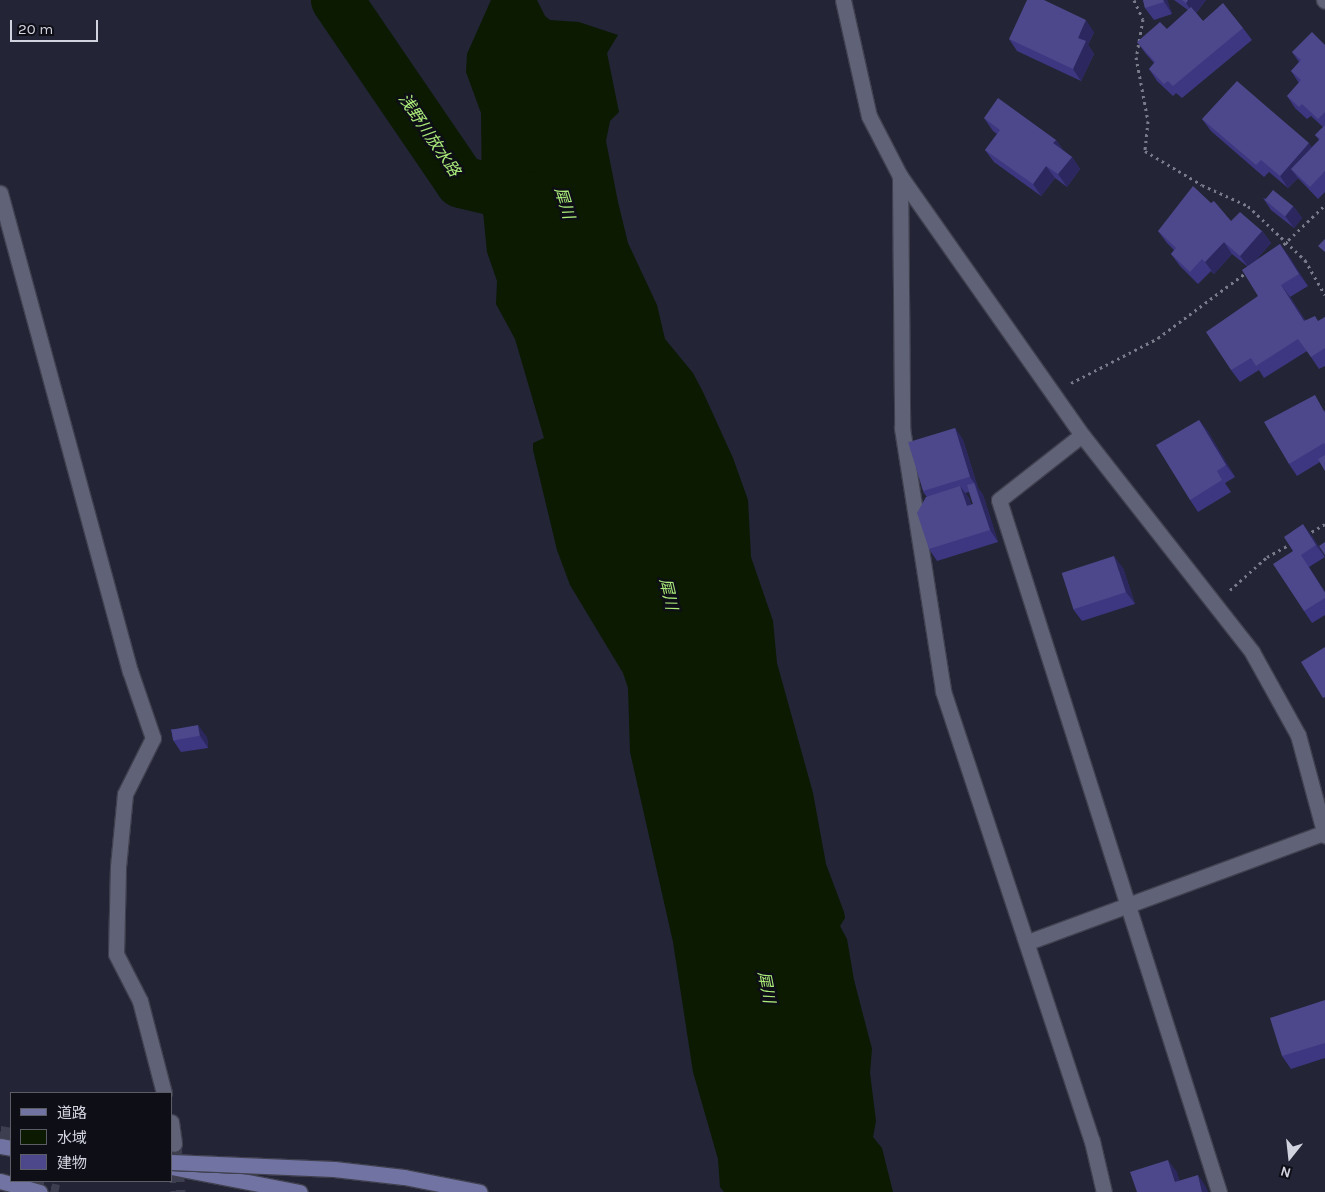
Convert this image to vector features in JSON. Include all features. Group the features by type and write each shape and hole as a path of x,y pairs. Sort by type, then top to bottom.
{"main road":[{"path":"172,1162 334,1169 404,1176 480,1192"},
{"path":"172,1167 300,1192"},
{"path":"0,1181 40,1192"}],"street":[{"path":"843,0 869,116 900,176 1082,435 1252,652 1298,735 1325,833 1028,942"},
{"path":"900,176 902,428 942,691 1028,942 1092,1141 1104,1192"},
{"path":"0,193 130,672 153,738 125,794 118,867 116,954 140,1001 164,1092"},
{"path":"1082,435 999,500 1219,1192"},
{"path":"172,1129 174,1144"}],"path":[{"path":"1134,0 1143,19 1136,57 1148,120 1146,151 1202,184 1248,206 1305,260 1325,295"},
{"path":"1273,253 1288,242 1325,205"},
{"path":"1053,393 1158,338 1250,270"},
{"path":"1214,603 1267,557 1325,524"}],"water":[{"name":"犀川","path":"491,0 537,0 545,16 550,20 579,22 618,35 607,53 619,112 610,121 606,141 618,202 628,243 657,305 665,339 693,373 703,392 733,458 748,500 751,557 773,621 777,663 813,793 826,864 844,912 845,918 840,926 847,939 854,980 872,1049 870,1073 876,1121 873,1137 882,1148 893,1192 724,1192 720,1187 718,1159 693,1072 673,942 630,752 628,688 623,673 570,585 557,550 533,450 533,443 544,438 515,339 496,304 497,281 487,252 482,202 481,113 466,72 467,54"}],"building":[{"path":"1027,0 1044,0 1086,20 1078,38 1086,41 1073,69 1009,39"},
{"path":"1143,0 1163,0 1164,2 1145,8"},
{"path":"1223,3 1243,28 1173,86 1168,81 1164,84 1149,69 1155,62 1137,42 1160,22 1167,29 1191,7 1203,21"},
{"path":"1312,32 1325,45 1325,112 1318,119 1302,104 1299,107 1287,96 1301,80 1291,71 1301,60 1292,52"},
{"path":"1237,81 1309,143 1280,176 1261,160 1256,165 1202,119"},
{"path":"998,98 1056,140 1053,143 1072,157 1058,174 1046,166 1033,184 985,150 1000,130 984,118"},
{"path":"1325,125 1325,171 1310,187 1291,169 1320,139 1315,135"},
{"path":"1193,186 1211,203 1214,201 1231,221 1240,212 1262,231 1240,256 1224,242 1205,262 1202,259 1190,272 1171,254 1176,248 1158,231"},
{"path":"1273,190 1293,206 1285,216 1265,200"},
{"path":"1325,239 1325,252 1318,246"},
{"path":"1280,244 1299,274 1281,285 1304,321 1315,316 1318,321 1325,317 1325,348 1311,357 1298,339 1256,366 1251,358 1231,370 1206,332 1258,296 1242,270"},
{"path":"1315,395 1325,413 1325,445 1324,443 1289,464 1264,422"},
{"path":"1199,420 1226,465 1217,471 1222,480 1190,500 1156,445"},
{"path":"955,428 970,477 923,491 908,442"},
{"path":"1325,455 1325,471 1318,459"},
{"path":"974,483 990,530 929,549 917,513 926,497 960,486 967,506 973,504 967,485"},
{"path":"1303,524 1316,545 1301,555 1325,593 1325,598 1304,611 1273,564 1293,551 1284,537"},
{"path":"1325,542 1325,555 1319,546"},
{"path":"1114,556 1126,592 1073,609 1062,573"},
{"path":"1325,647 1325,697 1323,698 1301,662"},
{"path":"198,725 200,736 173,741 171,730"},
{"path":"1325,1000 1325,1043 1282,1056 1270,1018"},
{"path":"1168,1160 1175,1182 1198,1175 1202,1192 1137,1192 1130,1172"}],"waterway":[{"name":"浅野川放水路","path":"337,0 461,182 552,204"}],"tunnel":[{"path":"0,1133 10,1135"},
{"path":"174,1144 178,1192"},
{"path":"28,1186 58,1192"}]}
